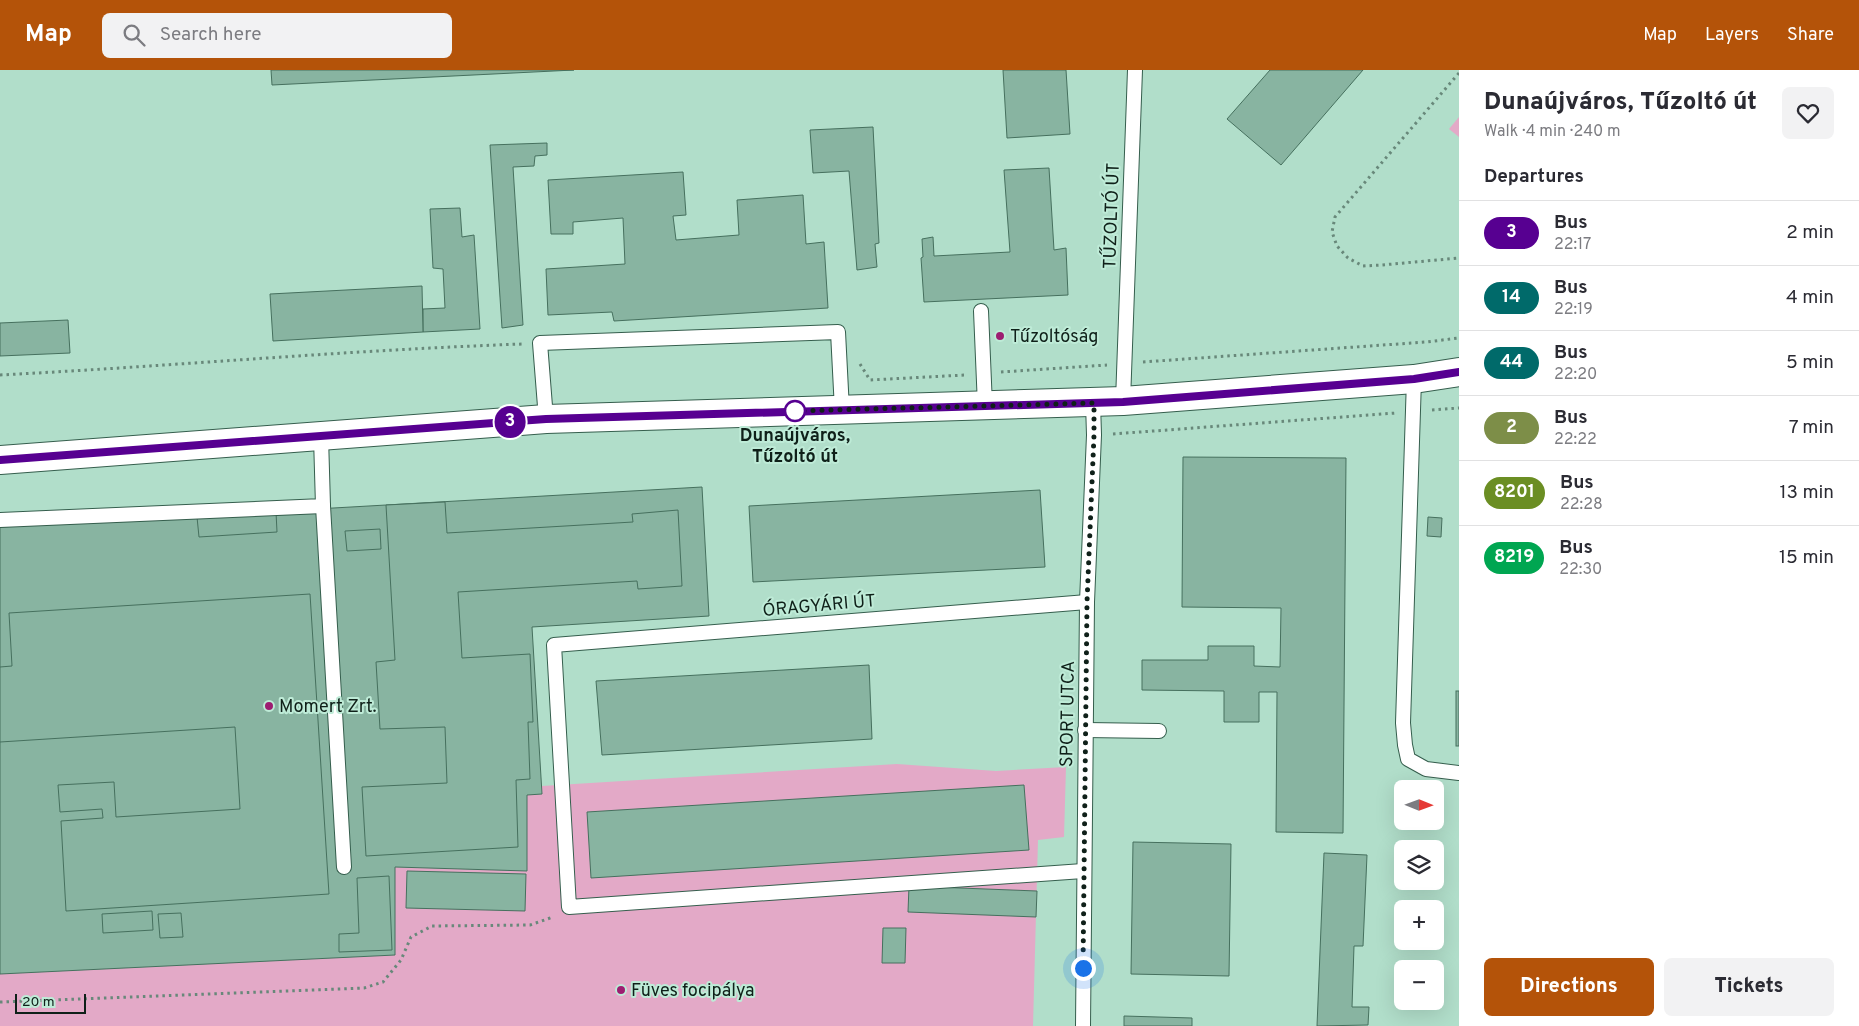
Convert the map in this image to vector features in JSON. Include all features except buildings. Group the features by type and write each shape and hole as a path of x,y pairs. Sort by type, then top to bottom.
{"street":[{"path":"0,460 546,419 1123,402 1414,379 1459,372"}],"lane":[{"name":"TŰZOLTÓ ÚT","path":"1123,402 1135,70"},
{"path":"981,311 985,406"},
{"path":"546,419 540,343 838,332 842,410"},
{"path":"1414,379 1403,723 1404,745 1408,758 1426,769 1459,773"},
{"name":"SPORT UTCA","path":"1083,1026 1087,602 1094,403"},
{"path":"322,436 323,506 344,867"},
{"path":"0,520 323,506"},
{"name":"ÓRAGYÁRI ÚT","path":"568,907 554,646 1087,602"},
{"path":"1085,730 1159,731"},
{"path":"568,907 1083,871"}],"path":[{"path":"1459,73 1335,217 1332,232 1337,246 1348,258 1363,266 1459,258"},
{"path":"1125,363 1426,342 1459,338"},
{"path":"0,376 437,347 540,343"},
{"path":"1094,435 1459,408"},
{"path":"0,1002 364,988 383,982 401,960 411,937 432,926 530,924 553,917 568,907"}],"shaded area":[{"path":"1459,117 1459,137 1449,129"},
{"path":"897,764 996,771 1066,767 1064,837 1038,840 1033,1026 0,1026 0,974 395,955 395,867 527,871 527,795 542,794 542,786"}],"bus line":[{"name":"3","path":"0,460 546,419 1123,402 1414,379 1459,372"}],"place":[{"name":"Tűzoltóság","path":"1000,336"},
{"name":"Dunaújváros, Tűzoltó út","path":"795,411"},
{"name":"Momert Zrt.","path":"269,706"},
{"name":"Füves focipálya","path":"621,990"}],"route":[{"path":"795,411 1094,403 1087,602 1083,968"}]}
